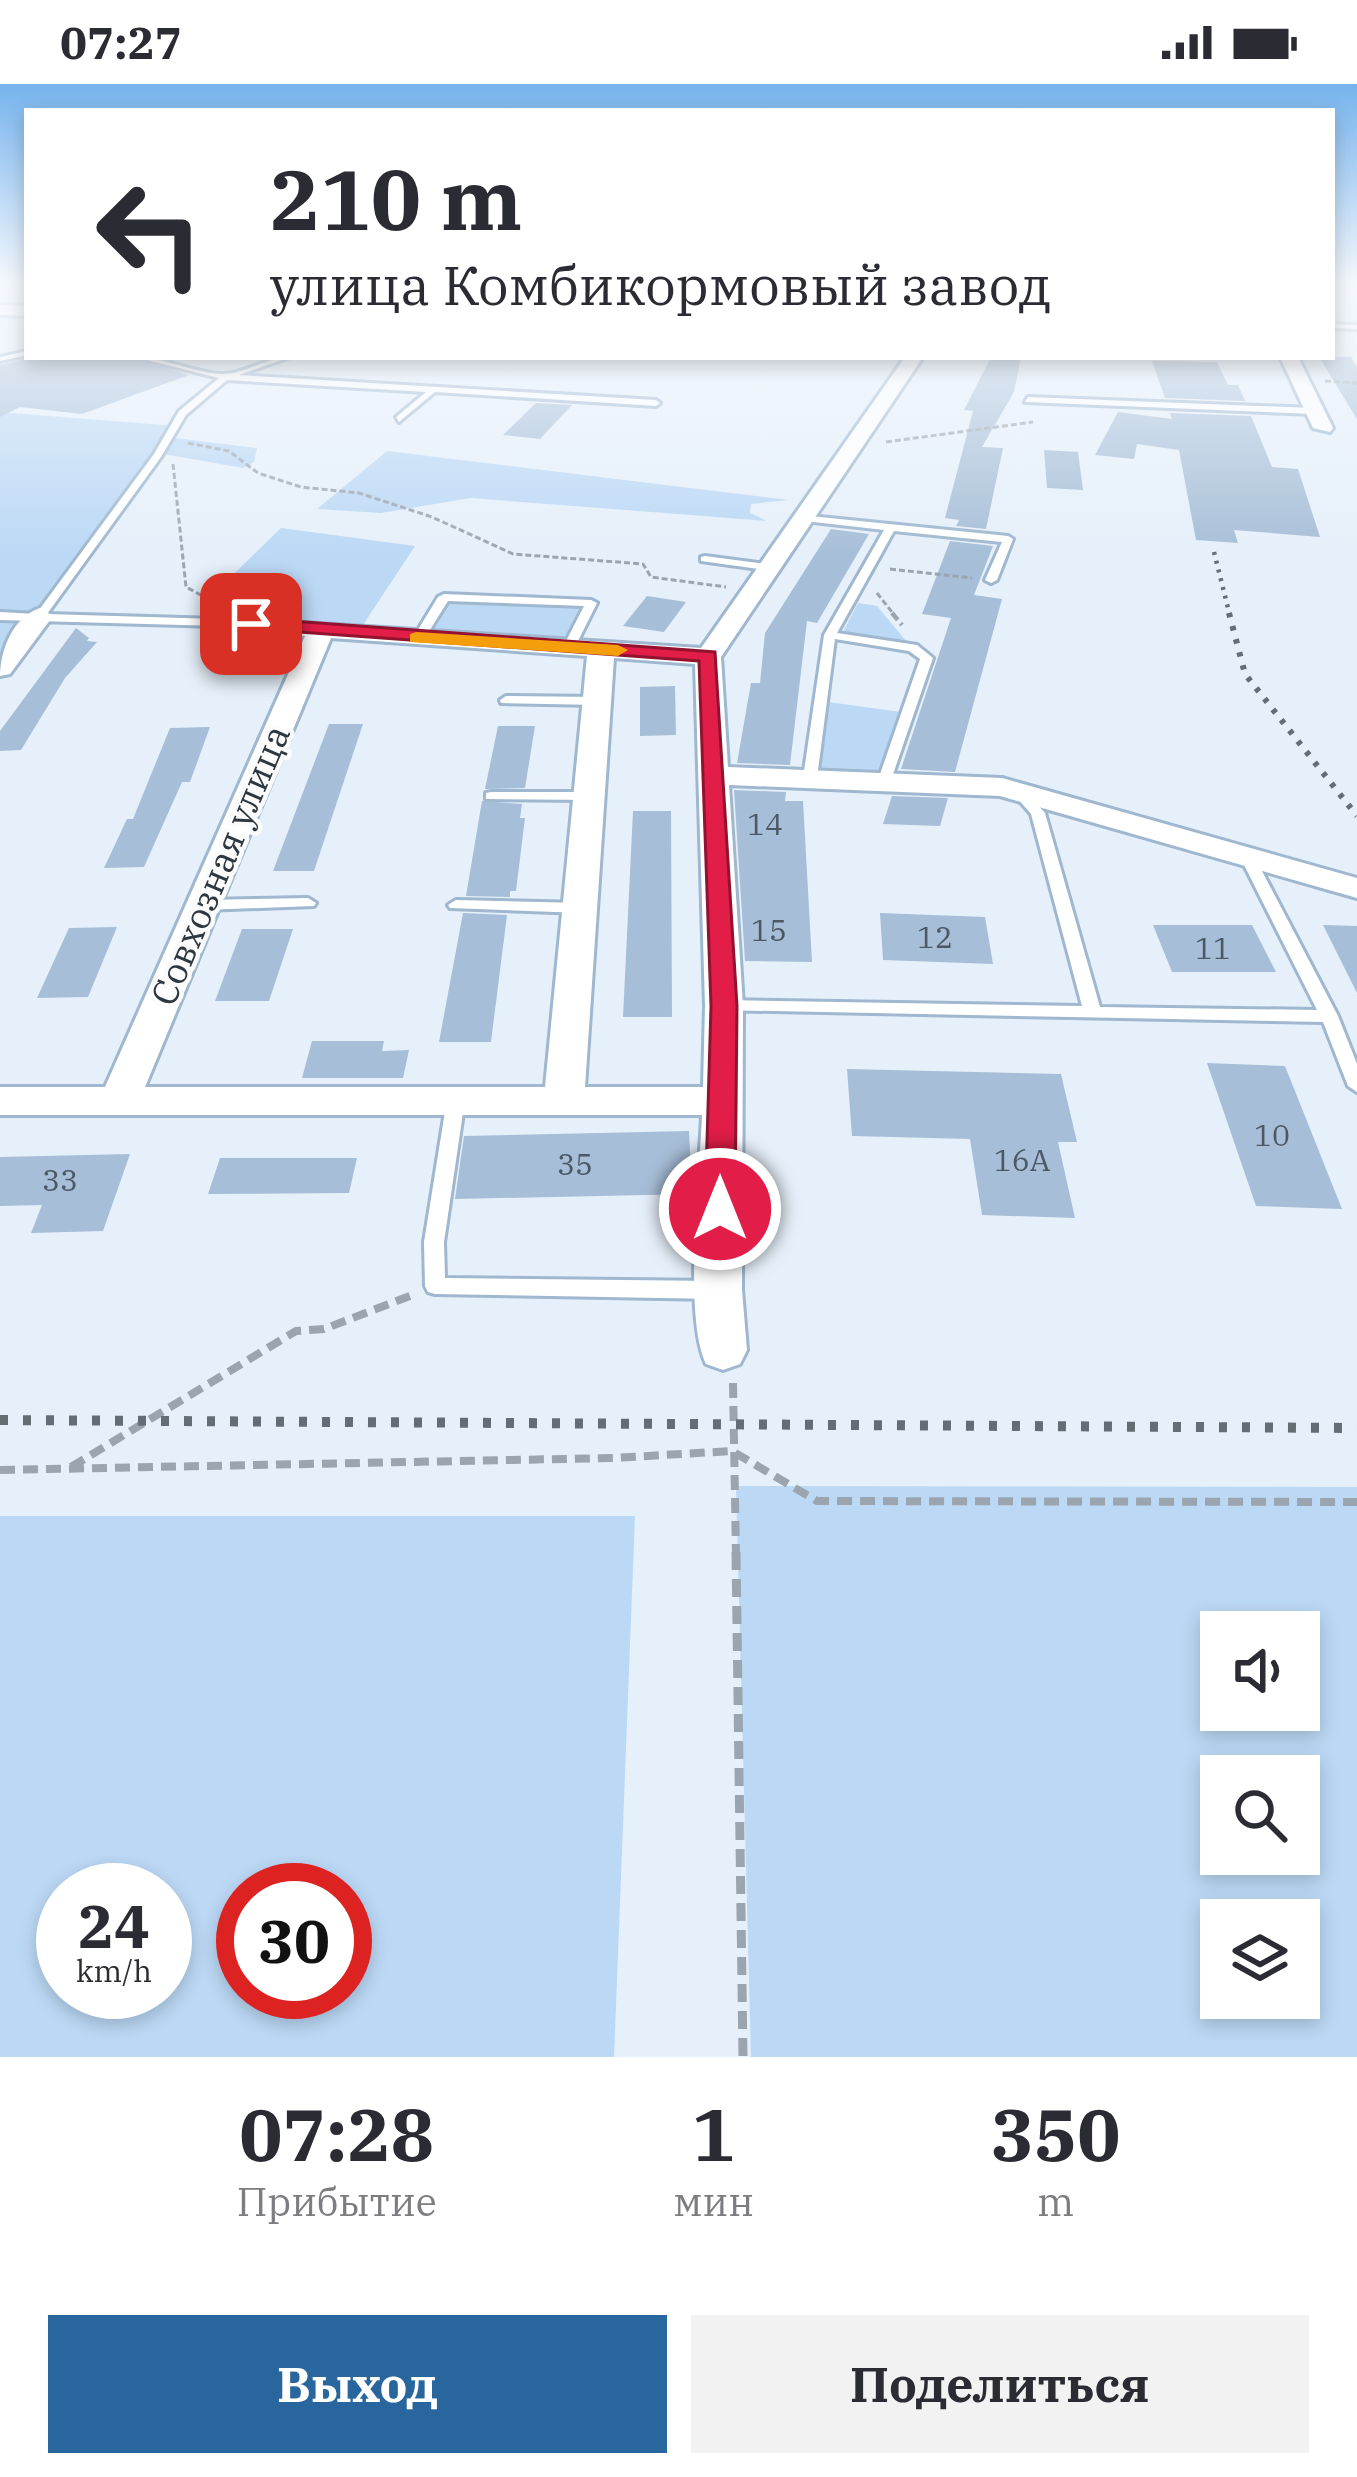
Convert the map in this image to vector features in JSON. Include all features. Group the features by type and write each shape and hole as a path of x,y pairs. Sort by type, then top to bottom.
{"street":[{"path":"723,1350 719,1290 724,1006 708,656 903,373"},
{"path":"1296,373 1316,421"},
{"path":"0,668 40,616"},
{"path":"251,624 708,656"},
{"name":"Совхозная улица","path":"120,1098 320,632"},
{"path":"565,1102 597,701 585,648"},
{"path":"712,775 885,780 1018,791 1357,888"},
{"path":"0,1101 720,1101"}],"lane":[{"path":"213,373 656,403"},
{"path":"40,616 158,454 182,413 235,373"},
{"path":"399,418 434,389"},
{"path":"1028,400 1316,421"},
{"path":"800,518 1008,539 991,580"},
{"path":"810,778 830,635 889,530"},
{"path":"706,560 758,578"},
{"path":"419,638 444,597 591,603 585,648"},
{"path":"0,616 251,624"},
{"path":"830,635 926,654 885,780"},
{"path":"506,700 597,701"},
{"path":"1018,791 1038,813 1091,1010"},
{"path":"490,796 590,796"},
{"path":"1247,856 1329,1016 1357,1086"},
{"path":"203,905 308,903"},
{"path":"456,905 580,908"},
{"path":"724,1006 1329,1016"},
{"path":"455,1100 434,1242 435,1286 719,1290"}],"path":[{"path":"167,440 229,451 258,473 301,487 358,493 432,517 514,554 644,564 651,577 758,578"},
{"path":"158,454 177,466 186,587 251,624"},
{"path":"866,571 991,580"},
{"path":"866,571 926,654"},
{"path":"69,1468 296,1331 324,1329 435,1286"},
{"path":"723,1350 736,1393 732,1451 743,2057"},
{"path":"0,1470 613,1458 732,1451 817,1501 1357,1502"}],"shaded area":[{"path":"0,412 175,426 0,661"},
{"path":"168,437 257,448 254,462 243,468 163,454"},
{"path":"387,451 789,500 751,504 750,513 767,521 471,498 381,513 317,509"},
{"path":"281,528 415,546 357,634 251,624 208,599"},
{"path":"444,597 591,603 569,647 419,638"},
{"path":"858,603 877,606 906,641 843,632"},
{"path":"821,701 908,713 885,780 810,778"},
{"path":"736,1486 1357,1487 1357,2057 751,2057"},
{"path":"0,1516 635,1516 614,2057 0,2057"}],"building":[{"path":"0,373 189,375 82,414 20,407 0,417"},
{"path":"983,373 1018,373 1014,392 982,447 1003,448 986,529 956,526 959,520 945,518 973,411 964,410"},
{"path":"1156,373 1222,373 1228,385 1238,385 1245,401 1165,398"},
{"path":"1329,373 1357,373 1357,419"},
{"path":"536,403 572,405 540,439 503,435"},
{"path":"1118,412 1172,419 1170,413 1251,416 1272,467 1298,469 1320,537 1234,530 1238,543 1196,540 1179,450 1137,444 1134,459 1095,455"},
{"path":"1044,450 1078,452 1083,490 1047,488"},
{"path":"831,529 869,534 817,623 807,621 790,765 737,763 751,683 760,683 765,633"},
{"path":"950,541 993,546 974,595 1002,599 955,772 901,769 951,618 922,614"},
{"path":"647,596 686,602 664,632 623,626"},
{"path":"76,628 87,641 97,642 65,678 21,750 0,751 0,731"},
{"path":"675,686 676,735 640,736 640,687"},
{"path":"329,724 363,724 314,871 273,871"},
{"path":"498,726 535,726 525,788 485,789"},
{"path":"210,727 190,782 182,782 144,867 104,868 127,819 133,819 170,728"},
{"path":"734,790 786,792 785,801 803,801 812,962 745,961"},
{"path":"892,796 948,798 940,826 883,824"},
{"path":"482,801 522,804 520,818 525,818 516,891 510,891 510,897 466,896"},
{"path":"633,811 671,811 672,1017 623,1017"},
{"path":"463,913 507,915 491,1042 439,1042"},
{"path":"880,913 985,917 993,964 883,960"},
{"path":"1153,925 1252,925 1276,972 1172,972"},
{"path":"1323,925 1357,926 1357,993"},
{"path":"117,927 88,997 37,998 69,928"},
{"path":"242,929 293,929 269,1001 215,1001"},
{"path":"312,1041 384,1041 382,1051 409,1050 403,1078 302,1078"},
{"path":"1207,1063 1285,1066 1342,1209 1256,1206"},
{"path":"847,1069 1061,1074 1077,1142 1058,1142 1075,1218 982,1215 970,1139 852,1136"},
{"path":"689,1131 692,1194 455,1199 464,1136"},
{"path":"130,1154 103,1231 31,1233 42,1205 0,1206 0,1157"},
{"path":"220,1158 357,1158 349,1193 208,1194"}],"railway":[{"path":"1214,552 1230,616"},
{"path":"1229,613 1245,674 1357,816"},
{"path":"0,1420 1357,1428"}],"slow traffic":[{"path":"416,638 618,650"}],"route":[{"path":"251,624 708,656 724,1006 720,1209"}]}
